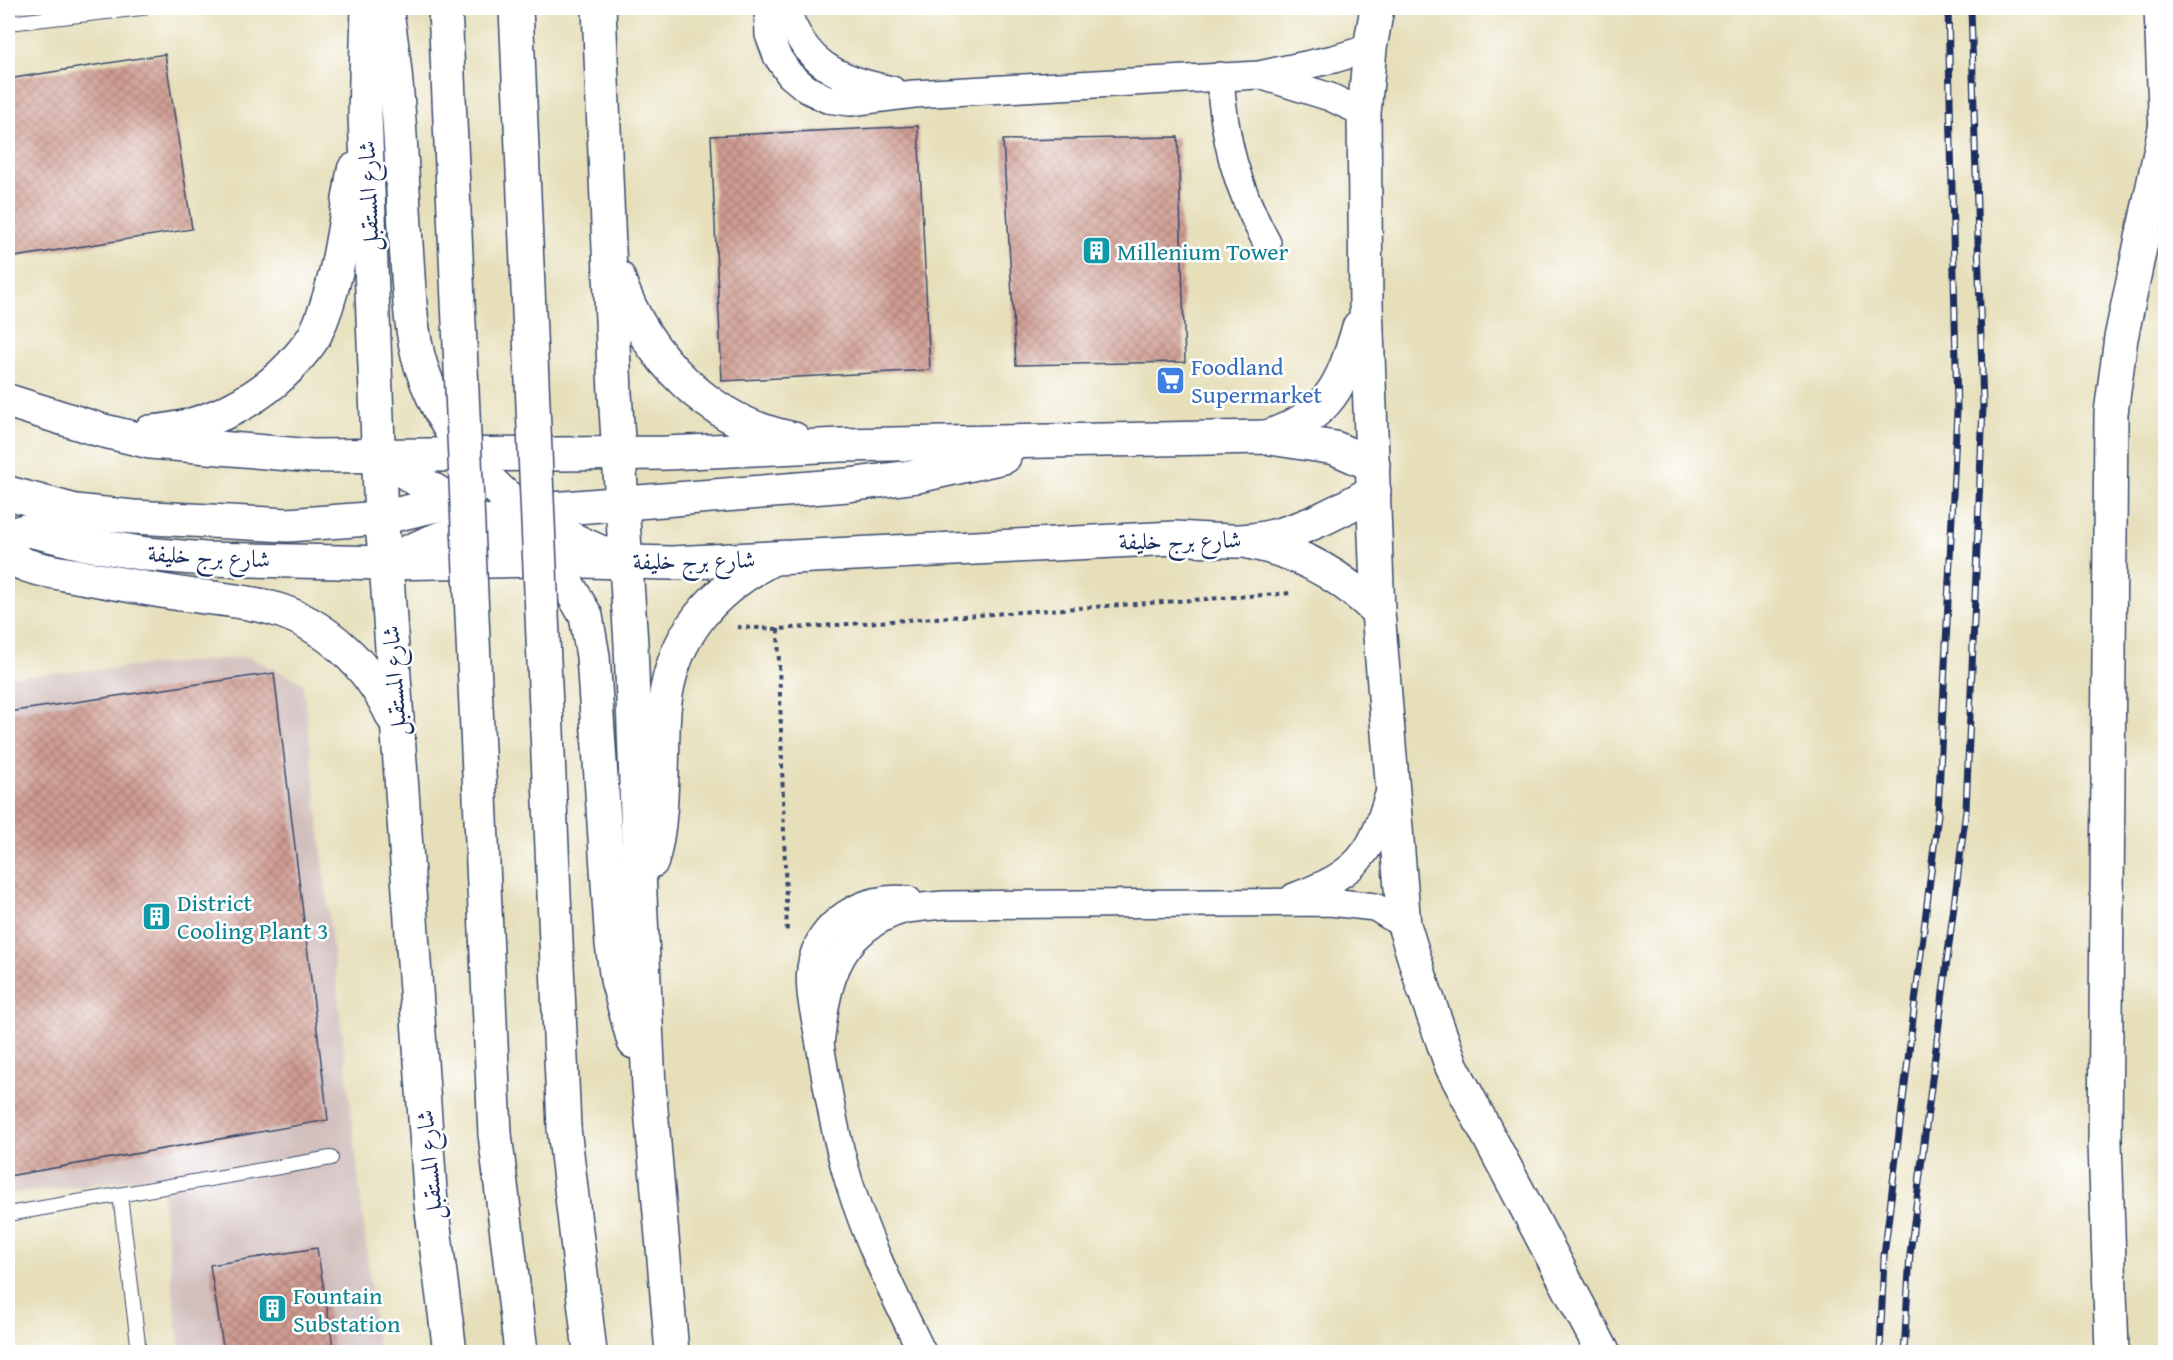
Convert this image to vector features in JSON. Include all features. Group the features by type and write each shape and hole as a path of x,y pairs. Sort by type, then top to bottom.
{"main road":[{"name":"شارع المستقبل","path":"368,8 365,115 381,518 431,1204 450,1353"},
{"path":"386,8 395,71 412,325 421,366 434,398 468,456 501,492 578,543 626,562"},
{"path":"445,8 495,1134 521,1353"},
{"path":"516,8 564,1128 590,1353"},
{"path":"599,8 649,1086 672,1353"},
{"path":"1377,8 1370,48 1364,113 1366,305 1378,612 1404,925 1452,1067 1603,1353"},
{"path":"2161,8 2166,135"},
{"path":"100,430 130,433 161,431 191,425 248,401 273,383 295,362 314,337 332,288 365,115"},
{"path":"2112,1353 2105,1142 2112,413 2121,338 2165,129"},
{"path":"608,235 614,267 639,327 657,354 679,378 727,414 754,427 782,437 841,445"},
{"path":"1265,437 1286,430 1306,419 1323,405 1337,388 1347,368 1366,305"},
{"path":"8,401 100,430 150,442 312,456 619,454 841,445 1265,437 1335,448 1373,478"},
{"path":"386,563 448,534 528,511 848,485 918,476 1073,442"},
{"path":"8,494 75,511 177,520 288,525 381,518 551,479 619,454"},
{"path":"379,456 538,560 568,585 586,616 593,656 612,944 626,1016 649,1086"},
{"name":"شارع برج خليفة","path":"8,535 29,530 87,544 146,554 205,559 386,563 538,560 672,563 1175,538 1241,541 1276,534 1336,514 1373,478"},
{"path":"1241,541 1292,554 1324,569 1360,594 1378,612"},
{"path":"8,556 34,567 118,585 273,608 303,621 331,638 352,656 386,701 397,726"},
{"path":"640,896 656,849 660,824 666,692 674,662 691,625 708,605 727,586 772,559"}],"street":[{"path":"768,8 770,35 777,56 789,75 807,89 827,99 850,102 914,94 1259,75 1334,59 1370,48"},
{"path":"786,8 794,30 804,47 818,62 835,74 854,81 914,94"},
{"path":"1259,75 1321,94 1364,113"},
{"path":"1220,76 1222,111 1228,146 1250,212 1267,243"},
{"path":"1282,901 1324,885 1348,870 1365,853 1392,786"},
{"path":"922,1353 883,1271 849,1182 829,1103 820,1044 827,991 834,968 846,947 863,930 883,917 906,909 944,905 1282,901 1366,905 1375,907 1404,925"}],"lane":[{"path":"8,23 142,8"},
{"path":"8,1214 331,1158"},
{"path":"120,1195 139,1353"}],"path":[{"path":"691,625 778,629 1309,591 1324,569"},
{"path":"778,629 787,936"}],"shaded area":[{"name":"District Cooling Plant 3","path":"249,657 303,683 378,1352 180,1352 160,1176 8,1194 8,677"}],"building":[{"path":"165,54 192,229 8,258 8,79"},
{"path":"918,126 930,370 722,381 711,136"},
{"name":"Millenium Tower","path":"1178,137 1185,362 1016,365 1003,140"},
{"name":"District Cooling Plant 3","path":"274,673 328,1120 8,1176 8,712"},
{"name":"Fountain Substation","path":"317,1248 334,1352 224,1352 210,1265"}],"railway":[{"path":"1880,1352 1884,1256 1938,814 1957,410 1948,8"},
{"path":"1904,1352 1910,1254 1966,810 1983,407 1971,8"}],"place":[{"name":"Millenium Tower","path":"1096,251"},
{"name":"Foodland Supermarket","path":"1170,380"},
{"name":"District Cooling Plant 3","path":"156,916"},
{"name":"Fountain Substation","path":"272,1309"}]}
